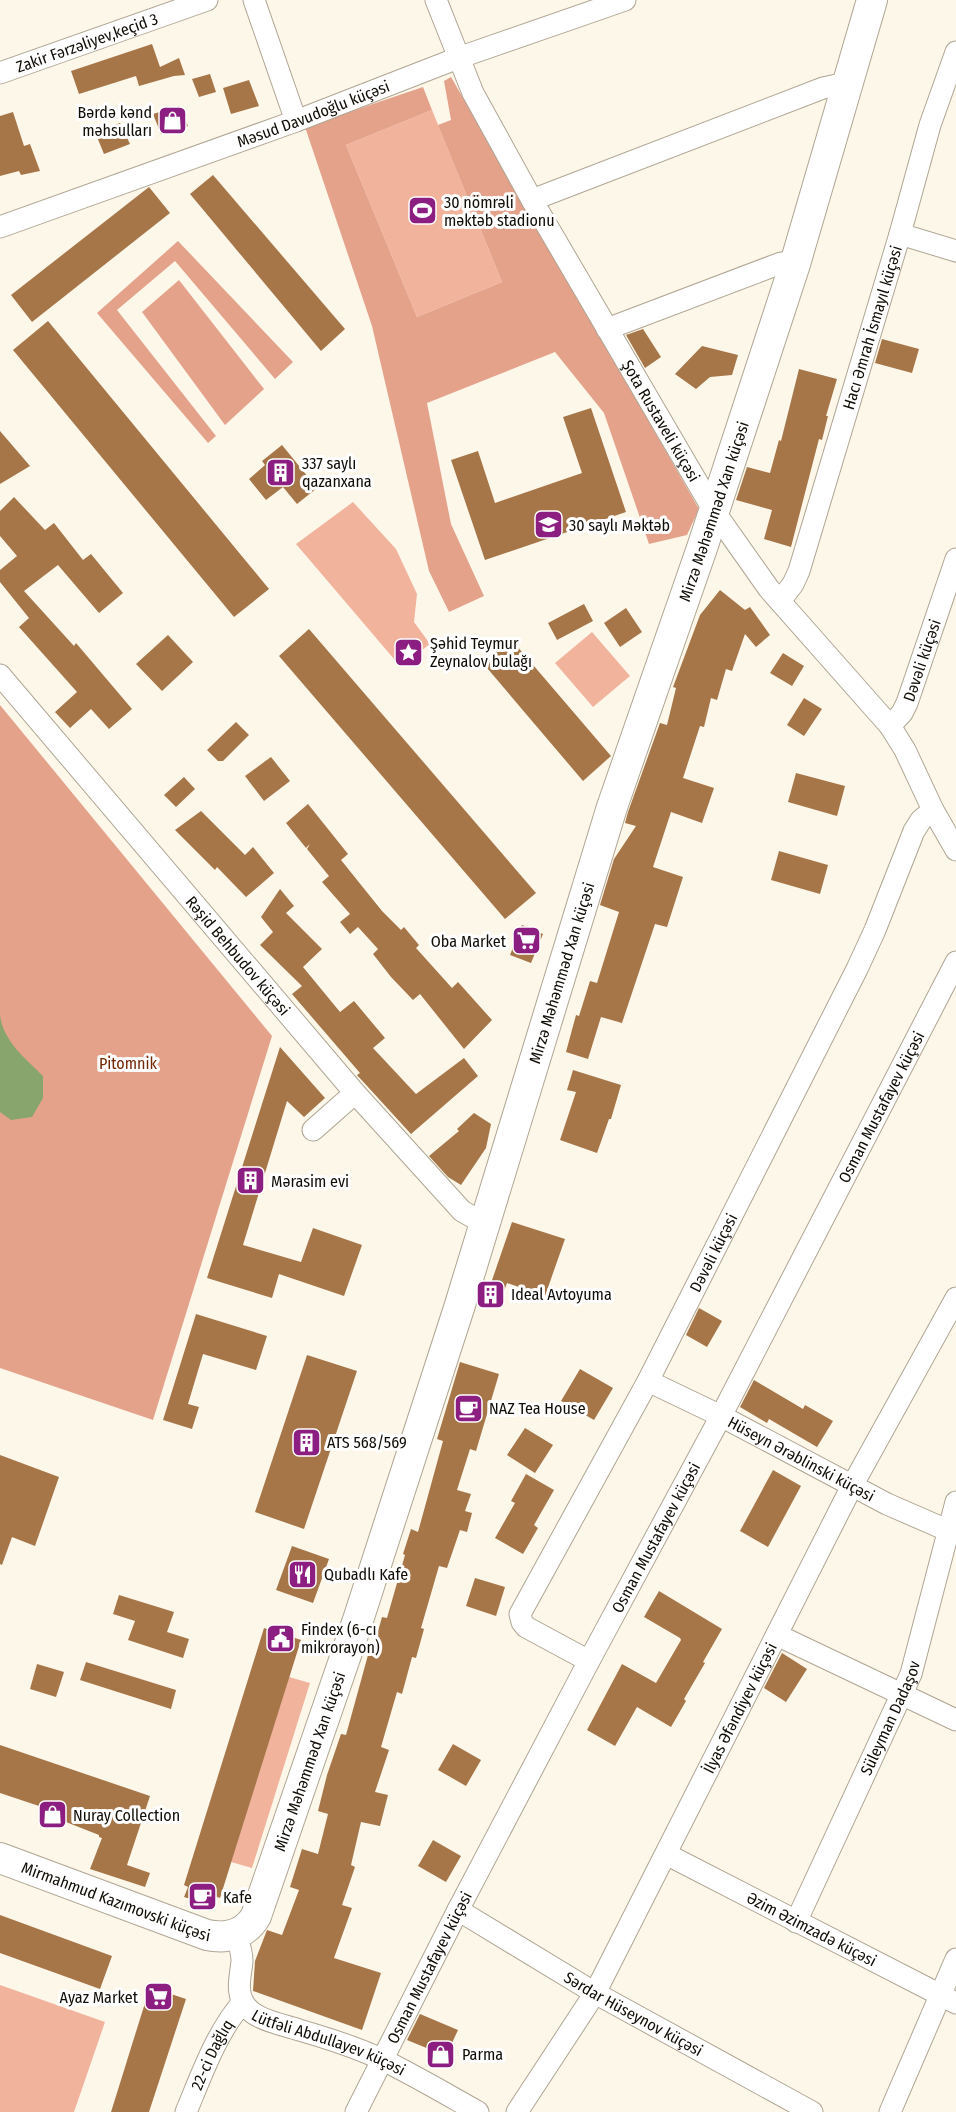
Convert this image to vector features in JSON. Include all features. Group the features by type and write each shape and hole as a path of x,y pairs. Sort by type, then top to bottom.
{"street":[{"name":"Zakir Fərzəliyev,keçid 3","path":"0,73 207,0"},
{"path":"254,0 296,121"},
{"name":"Şota Rustaveli küçəsi","path":"436,0 473,93 532,200 714,511 780,601 891,726 956,850"},
{"name":"Məsud Davudoğlu küçəsi","path":"0,227 296,121 458,58 625,0"},
{"name":"Mirzə Məhəmməd Xan küçəsi","path":"236,1935 246,1930 256,1916 358,1620 484,1224 612,807 714,511 795,264 872,0"},
{"name":"Hacı Əmrah İsmayıl küçəsi","path":"780,601 793,584 799,571 900,234 930,124 956,52"},
{"path":"532,200 823,88 837,85 848,86"},
{"path":"900,234 956,251"},
{"path":"608,329 781,263 795,264"},
{"name":"Dəvəli küçəsi","path":"891,726 907,703 956,559"},
{"name":"Rəşid Behbudov küçəsi","path":"0,675 355,1093 462,1211 484,1224"},
{"name":"Dəvəli küçəsi","path":"589,1661 526,1627 520,1614 648,1381 857,969 914,831 921,820 933,810"},
{"name":"Osman Mustafayev küçəsi","path":"356,2112 458,1910 721,1416 956,962"},
{"path":"314,1130 355,1093"},
{"name":"İlyas Əfəndiyev küçəsi","path":"517,2112 595,1993 852,1485 956,1298"},
{"name":"Hüseyn Ərəblinski küçəsi","path":"648,1381 721,1416 887,1504 952,1533"},
{"name":"Süleyman Dadaşov","path":"796,1922 911,1674 952,1533 956,1502"},
{"path":"777,1635 956,1720"},
{"name":"Əzim Əzimzadə küçəsi","path":"666,1854 948,1999"},
{"name":"Mirmahmud Kazımovski küçəsi","path":"0,1858 207,1935 219,1937 236,1935"},
{"name":"Sərdar Hüseynov küçəsi","path":"458,1910 595,1993 812,2112"},
{"name":"Lütfəli Abdullayev küçəsi","path":"236,1935 241,1950 239,1978 243,2002 253,2013 344,2044 382,2060 478,2112"},
{"path":"890,2112 948,1999 956,1959"},
{"name":"22-ci Dağlıq","path":"186,2112 220,2036 243,2002"}],"shaded area":[{"name":"30 nömrəli məktəb stadionu","path":"432,110 502,282 417,317 346,145"},
{"path":"353,502 396,549 417,594 414,622 430,644 400,666 296,544"},
{"path":"592,632 630,676 593,707 555,663"},
{"path":"0,1015 10,1041 43,1076 43,1098 32,1117 11,1120 0,1112"},
{"path":"289,1677 310,1683 252,1868 231,1862"},
{"path":"0,1985 105,2022 74,2112 0,2112"}],"green space":[{"path":"451,77 699,509 687,535 649,544 604,413 555,352 427,403 451,524 484,596 449,612 429,571 372,326 305,127 423,87 432,110 346,145 417,317 502,282 438,125 451,120 444,81"},
{"path":"178,241 293,362 275,379 175,261 117,310 216,436 208,443 97,313"},
{"path":"179,280 264,389 225,425 142,312"},
{"name":"Pitomnik","path":"0,705 272,1036 153,1420 0,1368"}],"building":[{"path":"152,44 160,67 179,58 185,75 139,86 136,76 79,94 71,71"},
{"path":"210,74 216,92 199,97 192,79"},
{"path":"249,80 259,106 231,114 223,88"},
{"path":"179,106 188,126 161,134 153,114"},
{"path":"13,112 24,146 30,144 40,171 21,175 19,171 0,176 0,116"},
{"path":"120,123 130,144 104,154 95,132"},
{"path":"213,175 345,329 321,351 190,194"},
{"path":"149,187 170,213 32,322 11,295"},
{"path":"48,321 269,589 234,617 13,350"},
{"path":"643,329 661,357 645,368 626,335"},
{"path":"882,339 919,349 912,373 875,363"},
{"path":"702,346 738,355 732,375 710,377 696,389 675,374"},
{"path":"799,369 837,379 791,547 764,539 772,510 736,500 747,467 770,473 779,440 781,441"},
{"path":"591,408 626,512 485,560 451,460 478,451 495,503 582,473 563,417"},
{"path":"0,431 30,466 0,484"},
{"name":"337 saylı qazanxana","path":"282,445 317,488 297,504 283,487 266,500 249,479 265,465 262,461"},
{"path":"14,497 45,530 54,523 83,560 91,554 123,593 99,613 58,565 24,591 74,646 76,643 132,709 109,729 91,709 70,728 55,712 77,692 19,627 29,618 0,582 0,570 17,556 0,536 0,511"},
{"path":"720,590 745,610 750,607 770,635 756,647 745,634 732,671 726,669 717,700 711,698 704,727 700,726 683,778 714,788 702,823 671,812 653,867 683,877 667,927 655,924 622,1023 601,1017 588,1059 566,1052 576,1015 579,1016 590,981 597,983 619,912 600,905 614,859 636,826 625,823 628,812 660,723 667,725 676,688 673,687 700,615"},
{"path":"584,604 593,621 557,640 548,623"},
{"path":"626,608 642,632 620,647 604,623"},
{"path":"309,629 536,893 505,919 279,656"},
{"path":"168,635 193,662 162,691 136,664"},
{"path":"510,638 611,756 583,781 482,662"},
{"path":"783,653 804,666 792,686 770,673"},
{"path":"804,698 822,709 804,736 787,725"},
{"path":"236,722 249,735 223,761 218,761 207,750"},
{"path":"271,757 290,781 264,801 245,776"},
{"path":"796,773 845,786 837,816 788,802"},
{"path":"184,777 195,789 176,807 164,795"},
{"path":"308,804 348,854 341,860 382,911 401,930 404,927 419,945 416,948 452,988 458,982 492,1020 464,1049 420,994 413,1000 391,977 373,954 378,949 358,927 350,934 340,922 350,914 322,882 329,876 307,849 310,844 306,848 286,823"},
{"path":"201,811 245,855 253,847 274,873 246,897 217,867 215,870 175,830"},
{"path":"779,851 828,865 820,894 771,880"},
{"path":"280,889 294,906 286,913 322,949 303,967 340,1012 354,1001 385,1038 373,1048 416,1094 464,1058 478,1076 411,1134 357,1075 360,1073 292,994 302,986 260,945 273,932 261,917"},
{"name":"Oba Market","path":"522,925 543,934 531,963 510,955"},
{"name":"Mərasim evi","path":"280,1047 325,1098 304,1117 287,1101 243,1245 301,1262 313,1228 362,1245 344,1296 279,1274 272,1298 207,1278"},
{"path":"573,1070 621,1085 611,1119 609,1119 597,1153 560,1140 576,1092 567,1090"},
{"path":"474,1113 491,1124 486,1148 461,1185 448,1177 429,1156 459,1131 457,1129"},
{"path":"512,1222 565,1239 545,1296 507,1283 499,1305 480,1299 484,1284 490,1286"},
{"path":"699,1308 722,1321 707,1347 686,1335"},
{"path":"196,1314 267,1336 256,1370 203,1354 188,1404 199,1407 192,1429 163,1420"},
{"name":"ATS 568/569","path":"307,1355 357,1371 304,1529 255,1512"},
{"path":"460,1362 499,1374 476,1451 470,1449 457,1490 471,1494 465,1511 472,1513 467,1532 460,1530 447,1568 439,1566 421,1628 424,1629 416,1658 412,1657 402,1694 397,1692 381,1747 389,1750 375,1792 388,1795 380,1826 361,1822 351,1865 355,1867 342,1905 352,1908 334,1958 381,1973 362,2030 253,1991 255,1961 267,1930 282,1935 299,1890 290,1887 302,1849 318,1854 328,1814 318,1811 327,1775 341,1734 346,1735 368,1655 371,1656 382,1617 387,1618 411,1529 418,1532 443,1441 437,1439"},
{"path":"580,1369 613,1388 594,1420 561,1401"},
{"path":"754,1380 803,1409 805,1405 833,1421 817,1447 769,1419 767,1423 740,1407"},
{"path":"525,1428 553,1445 535,1473 507,1455"},
{"path":"0,1455 59,1477 35,1546 12,1537 2,1565 0,1564"},
{"path":"773,1470 801,1486 768,1547 740,1531"},
{"path":"526,1474 554,1490 534,1525 538,1528 523,1554 495,1538 515,1503 511,1501"},
{"name":"Qubadlı Kafe","path":"292,1546 329,1559 313,1603 276,1590"},
{"path":"475,1578 505,1587 496,1616 466,1606"},
{"path":"659,1591 722,1629 671,1727 637,1707 615,1746 587,1730 622,1664 656,1683 681,1640 644,1617"},
{"path":"119,1595 174,1612 167,1632 189,1639 183,1658 128,1640 135,1621 113,1614"},
{"path":"264,1628 301,1640 220,1898 210,1894 207,1904 184,1897 188,1887 184,1885"},
{"path":"782,1653 807,1669 786,1702 764,1688"},
{"path":"86,1662 176,1690 171,1709 80,1680"},
{"path":"37,1664 64,1672 56,1697 30,1689"},
{"path":"453,1744 481,1760 466,1786 438,1770"},
{"path":"0,1745 150,1796 127,1865 150,1873 145,1887 90,1869 102,1838 99,1835 43,1813 45,1808 0,1793"},
{"path":"433,1840 461,1856 446,1882 418,1866"},
{"path":"0,1915 112,1956 100,1989 0,1953"},
{"path":"150,1987 186,1999 149,2112 111,2112"},
{"path":"420,2014 458,2030 446,2056 407,2040"}],"place":[{"name":"Bərdə kənd məhsulları","path":"173,121"},
{"name":"30 nömrəli məktəb stadionu","path":"423,211"},
{"name":"337 saylı qazanxana","path":"281,472"},
{"name":"30 saylı Məktəb","path":"548,525"},
{"name":"Şəhid Teymur Zeynalov bulağı","path":"409,652"},
{"name":"Oba Market","path":"527,941"},
{"name":"Mərasim evi","path":"250,1181"},
{"name":"Ideal Avtoyuma","path":"490,1294"},
{"name":"NAZ Tea House","path":"468,1408"},
{"name":"ATS 568/569","path":"306,1442"},
{"name":"Qubadlı Kafe","path":"303,1574"},
{"name":"Findex (6-cı mikrorayon)","path":"280,1638"},
{"name":"Nuray Collection","path":"52,1815"},
{"name":"Kafe","path":"202,1897"},
{"name":"Ayaz Market","path":"159,1997"},
{"name":"Parma","path":"441,2054"}]}
